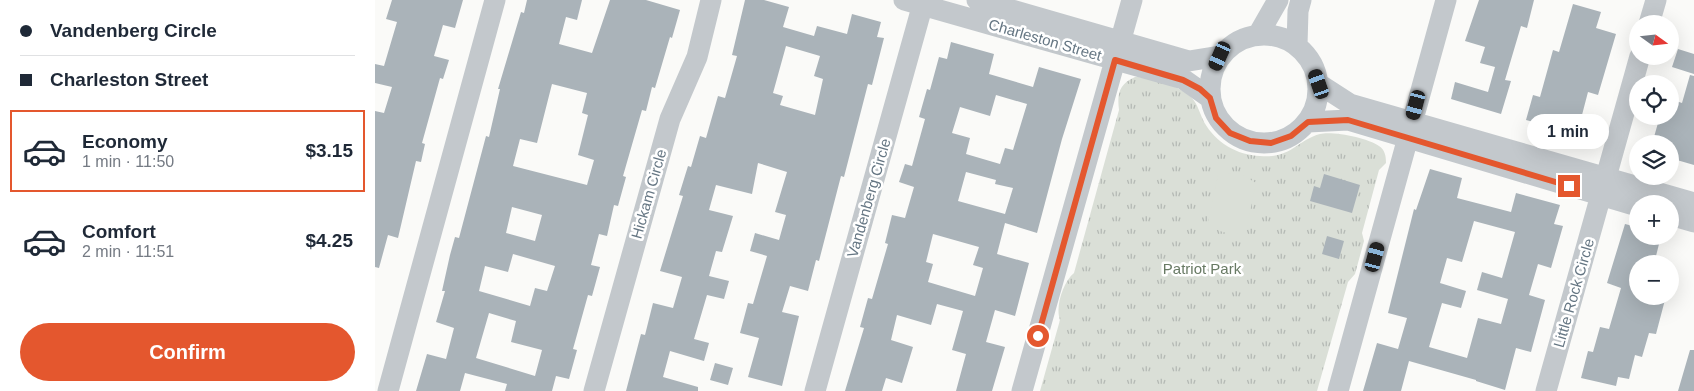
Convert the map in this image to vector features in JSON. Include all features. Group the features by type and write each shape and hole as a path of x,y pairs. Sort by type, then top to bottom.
{"street":[{"path":"388,391 495,0"},
{"name":"Hickam Circle","path":"594,391 670,118 697,57 711,0"},
{"name":"Charleston Street","path":"977,0 1118,50 1183,80 1210,98"},
{"path":"1022,391 1132,0"},
{"path":"1258,35 1278,0"},
{"path":"1297,45 1298,11 1301,0"},
{"path":"1338,391 1446,0"},
{"path":"1652,15 1656,0"},
{"name":"Charleston Street","path":"917,2 1118,50 1189,60 1220,56"},
{"name":"Vandenberg Circle","path":"815,391 917,2"},
{"path":"1258,35 1277,37 1297,45 1311,63 1319,84 1317,104 1308,122 1291,136 1271,143 1250,141 1230,133 1216,118 1210,98 1211,76 1220,56 1237,42 1258,35"},
{"name":"Little Rock Circle","path":"1546,391 1638,65"},
{"path":"1319,84 1350,104 1409,130"},
{"path":"1308,122 1348,120 1409,130 1604,186 1694,203"},
{"path":"1604,186 1629,201"},
{"path":"1679,218 1694,222"}],"green space":[{"name":"Patriot Park","path":"1135,77 1165,83 1187,94 1194,101 1204,122 1215,136 1221,142 1243,153 1260,156 1279,155 1305,140 1326,133 1341,134 1367,140 1384,151 1386,163 1379,170 1362,233 1364,241 1355,274 1348,282 1317,391 1040,391 1060,320 1059,302 1066,282 1074,273 1119,110 1118,99 1120,90 1125,83"},
{"path":"1238,172 1256,183 1246,231 1231,234 1217,229 1208,222 1218,175"}],"building":[{"path":"392,0 463,0 455,28 443,25 434,56 449,60 443,79 440,78 422,143 425,144 421,162 416,161 398,238 388,235 379,268 375,267 375,111 384,113 392,87 375,83 375,64 384,66 397,22 386,19"},
{"path":"527,0 582,0 577,20 566,17 559,44 592,53 610,0 646,0 680,10 655,88 652,87 646,111 642,110 623,176 626,177 618,206 614,205 607,236 599,234 591,265 600,267 592,296 588,295 573,349 577,350 569,379 556,376 552,391 505,391 507,384 465,373 460,391 416,391 427,354 446,359 454,328 436,322 445,291 442,291 450,255 455,237 459,238 486,136 489,137 500,89 498,89 521,12 524,13","holes":["552,84 587,93 582,113 588,115 578,155 594,160 587,185 513,166 520,139 537,143","512,207 542,215 535,241 506,233","513,254 555,266 547,291 535,288 530,306 479,291 485,266 508,272","489,313 516,321 511,342 542,350 535,376 476,358"]},
{"path":"745,0 764,0 789,7 783,27 814,36 817,26 847,34 852,14 881,22 877,37 884,38 872,85 868,84 844,177 841,176 819,261 816,260 808,291 790,286 782,312 799,316 782,386 748,377 759,338 740,333 748,303 753,304 767,256 750,251 755,233 779,240 786,215 775,212 787,172 758,163 752,194 716,185 709,210 733,216 722,252 716,251 709,276 729,281 724,299 707,295 694,339 709,343 704,361 670,351 663,377 698,387 698,391 626,391 641,334 645,335 653,303 673,308 682,277 660,271 683,196 679,195 688,166 691,167 700,136 706,138 718,96 725,98 737,56 732,55","holes":["786,46 820,56 814,76 823,79 815,115 780,105 783,96 773,93"]},
{"path":"1479,0 1534,0 1527,28 1521,26 1505,80 1511,81 1501,114 1451,99 1455,82 1488,92 1495,67 1480,63 1485,47 1465,41"},
{"path":"1573,4 1601,12 1596,28 1616,34 1598,95 1588,92 1577,134 1526,120 1533,95 1540,97 1553,50 1559,52"},
{"path":"951,42 994,54 989,74 1033,87 1039,67 1081,79 1062,139 1037,233 1005,223 997,254 1029,263 1015,316 995,310 986,342 1005,347 992,391 956,391 966,354 952,350 963,311 937,304 931,325 897,315 891,340 913,347 902,383 886,378 882,391 845,391 864,328 860,327 868,298 872,299 888,244 885,243 892,215 905,218 914,187 899,182 905,164 912,166 925,119 919,117 927,89 930,90 939,57 947,59","holes":["996,95 1027,104 1013,150 1005,148 1000,164 966,154 970,138 952,133 960,107 990,116","966,172 996,180 995,184 1013,188 1005,214 958,201","933,234 979,247 973,265 983,268 975,296 928,282 933,264 926,262"]},
{"path":"1679,49 1694,54 1694,74 1672,67 1673,65 1679,65"},
{"path":"1690,75 1694,76 1694,165 1679,161 1679,135 1655,135 1657,125 1679,125 1679,102 1682,103"},
{"path":"1430,169 1462,178 1457,198 1511,212 1516,193 1560,205 1554,224 1563,226 1551,268 1538,264 1529,295 1545,300 1531,352 1516,348 1505,390 1409,361 1401,391 1363,391 1377,343 1398,349 1407,318 1388,313 1414,209 1416,210","holes":["1474,221 1515,232 1502,278 1482,272 1477,290 1508,299 1501,324 1478,318 1467,358 1429,347 1442,303 1461,308 1466,291 1440,283 1447,258 1462,262"]},
{"path":"1324,174 1360,185 1352,213 1310,201 1314,186 1320,188"},
{"path":"1625,224 1629,225 1629,245 1659,245 1656,255 1629,255 1629,305 1664,305 1656,334 1649,333 1642,357 1635,355 1629,379 1618,377 1616,386 1581,378 1588,351 1593,352 1600,327 1609,329 1621,288 1607,283"},
{"path":"1327,236 1344,241 1339,259 1322,254"},
{"path":"1690,350 1694,350 1694,391 1678,391"},
{"path":"715,363 733,368 728,385 710,380"}],"route":[{"path":"1038,336 1115,60 1183,80 1200,89 1210,98 1216,118 1230,133 1250,141 1271,143 1291,136 1308,122 1348,120 1569,186"}]}
